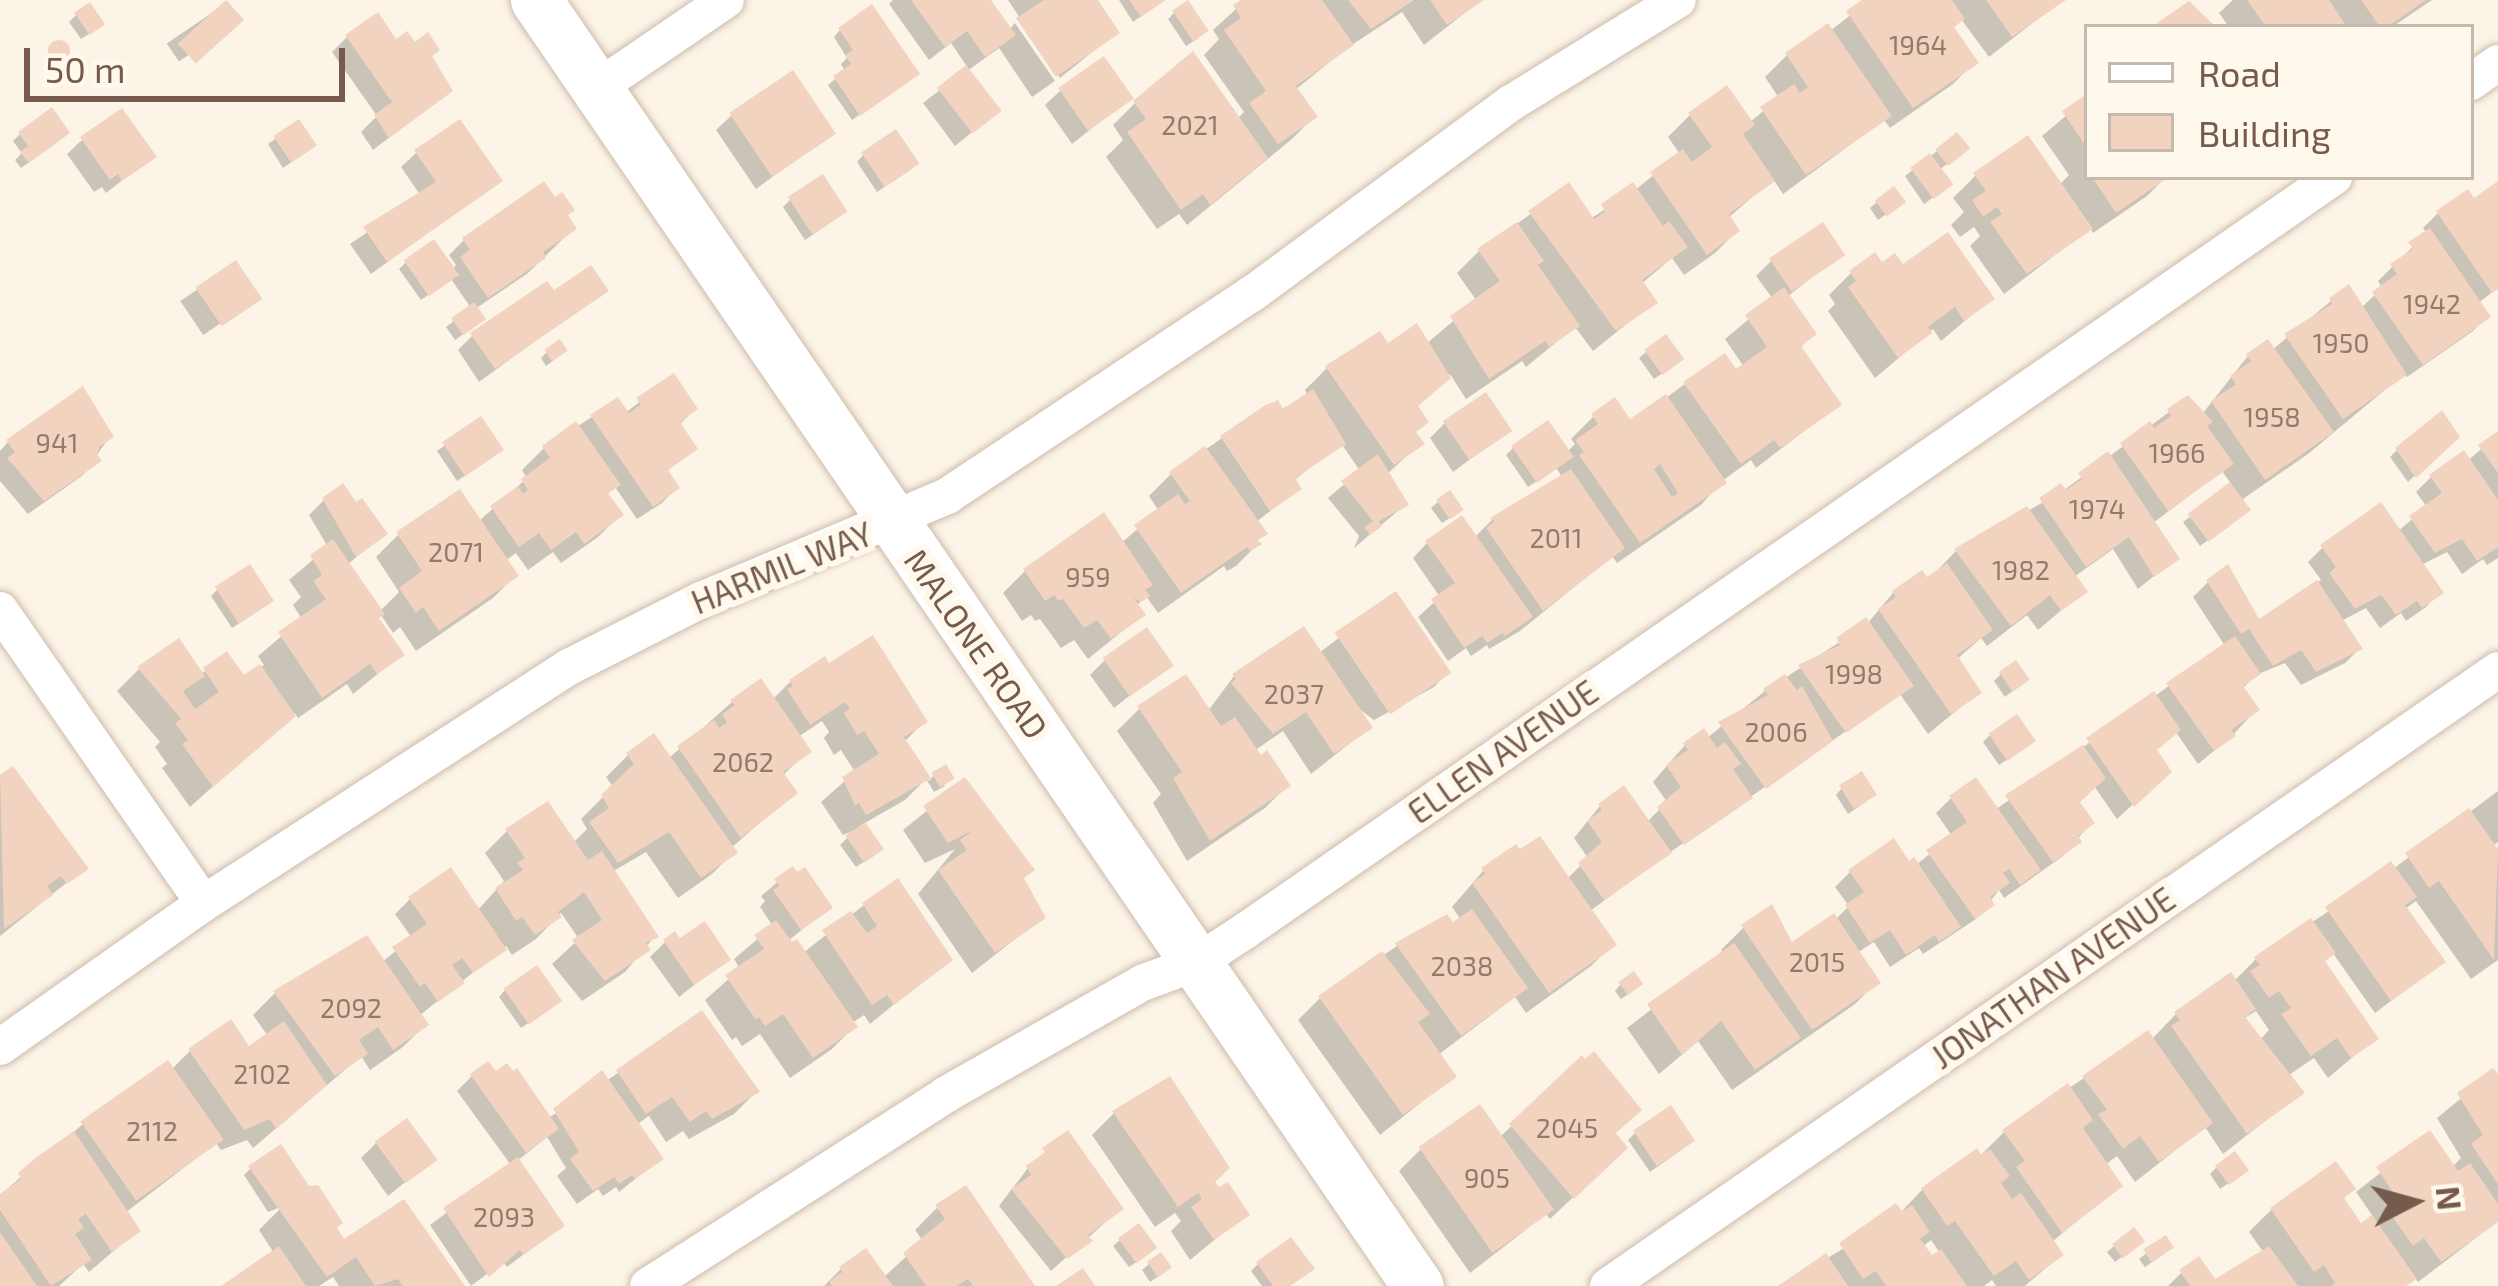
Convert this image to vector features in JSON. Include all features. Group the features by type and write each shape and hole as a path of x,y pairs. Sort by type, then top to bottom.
{"street":[{"name":"MALONE ROAD","path":"536,0 1418,1286"},
{"path":"597,88 726,0"},
{"name":"HARMIL WAY","path":"0,1047 203,903 568,667 700,600 893,523 947,496 1196,331 1510,103 1678,0"},
{"name":"ELLEN AVENUE","path":"648,1286 945,1095 1142,983 1196,963 2330,180"},
{"path":"0,610 203,903"},
{"name":"JONATHAN AVENUE","path":"1608,1286 2498,670"}],"building":[{"path":"226,0 244,20 196,64 178,43"},
{"path":"911,0 991,0 1016,35 985,57 967,31 945,47"},
{"path":"1044,0 1098,0 1120,33 1056,77 1016,18"},
{"path":"1129,0 1166,0 1141,17"},
{"path":"1188,0 1209,31 1193,41 1172,11"},
{"path":"1241,0 1322,0 1354,45 1296,86 1318,117 1278,144 1249,103 1266,91 1224,30 1241,18 1233,5"},
{"path":"1348,0 1414,0 1371,29"},
{"path":"1430,0 1484,0 1447,25"},
{"path":"1862,0 1952,0 1965,19 1954,27 1979,63 1913,108 1846,11"},
{"path":"1986,0 2066,0 2012,37"},
{"path":"2247,0 2329,0 2345,24 2264,24"},
{"path":"2361,0 2426,0 2391,24 2378,24"},
{"path":"2189,1 2213,24 2158,24"},
{"path":"90,2 105,24 89,35 74,13"},
{"path":"872,4 920,74 860,116 833,76 851,64 845,55 853,50 838,28"},
{"path":"378,12 396,39 407,31 415,42 428,32 440,50 432,56 453,91 389,138 374,115 392,102 345,35"},
{"path":"1828,23 1892,116 1806,175 1760,107 1794,84 1800,93 1808,87 1785,53"},
{"path":"59,40 70,51 59,62 48,51"},
{"path":"1193,51 1268,158 1210,205 1203,194 1181,210 1127,132 1146,119 1133,101"},
{"path":"1104,56 1134,99 1088,131 1058,88"},
{"path":"966,65 1002,111 973,133 937,88"},
{"path":"793,70 836,134 772,177 729,113"},
{"path":"1727,85 1755,125 1743,134 1775,181 1729,214 1740,231 1707,255 1650,172 1683,149 1692,162 1712,147 1688,113"},
{"path":"2084,96 2084,144 2062,111"},
{"path":"52,107 70,133 29,163 20,152 28,146 18,132"},
{"path":"122,108 157,157 122,181 118,174 110,180 80,137"},
{"path":"299,119 317,146 291,163 273,136"},
{"path":"460,119 503,181 387,262 363,227 436,182 414,150"},
{"path":"896,129 919,164 885,187 861,152"},
{"path":"1957,132 1970,148 1948,166 1935,150"},
{"path":"2028,135 2093,229 2027,274 1990,222 2002,214 1997,207 1983,217 1972,200 1986,191 1973,173"},
{"path":"1930,153 1953,184 1934,199 1910,168"},
{"path":"823,174 848,212 812,235 788,197"},
{"path":"2094,180 2165,180 2116,213"},
{"path":"544,181 555,197 562,192 575,210 568,215 577,229 543,252 546,258 488,298 460,257 470,250 462,238"},
{"path":"2498,181 2498,289 2492,293 2436,211 2468,189 2474,198"},
{"path":"1569,182 1594,219 1605,212 1601,204 1633,182 1663,226 1669,221 1688,247 1642,280 1658,303 1616,331 1528,211"},
{"path":"1894,186 1906,202 1887,216 1875,200"},
{"path":"1517,222 1544,261 1538,265 1580,326 1549,347 1545,341 1489,379 1450,316 1500,281 1477,249"},
{"path":"1823,222 1845,255 1791,292 1769,258"},
{"path":"2430,228 2491,317 2423,365 2372,292 2397,274 2390,264 2413,249 2408,242"},
{"path":"1948,232 1995,299 1964,321 1955,307 1928,327 1932,333 1898,358 1848,287 1856,281 1849,271 1875,252 1882,262 1895,253 1903,264"},
{"path":"434,239 459,275 429,296 404,260"},
{"path":"236,260 262,299 222,326 195,287"},
{"path":"591,265 609,291 495,369 470,333 547,281 554,290"},
{"path":"2349,284 2407,375 2343,419 2284,334 2332,304 2329,298"},
{"path":"1784,287 1817,334 1801,346 1842,405 1780,448 1774,440 1741,464 1683,382 1725,353 1736,369 1767,347 1745,315"},
{"path":"474,302 486,319 463,335 451,318"},
{"path":"1417,323 1451,378 1418,406 1429,422 1416,432 1425,444 1394,465 1325,366 1380,331 1388,343"},
{"path":"1666,334 1684,359 1662,375 1644,350"},
{"path":"560,339 568,351 552,361 544,350"},
{"path":"2268,339 2334,432 2265,480 2211,401 2236,384 2230,376 2251,361 2246,354"},
{"path":"674,373 698,409 680,422 698,449 668,470 680,488 653,507 590,415 618,397 629,413 641,405 636,398"},
{"path":"83,386 114,437 100,446 97,454 102,461 44,501 7,458 15,452 6,440"},
{"path":"1313,389 1346,444 1295,478 1302,489 1270,511 1220,436 1264,406 1278,400 1283,409"},
{"path":"1486,392 1512,431 1469,460 1443,421"},
{"path":"1666,394 1727,483 1640,543 1579,455 1584,452 1575,440 1598,424 1591,414 1615,397 1630,419","holes":["1660,464 1678,493 1672,497 1654,469"]},
{"path":"2188,395 2213,422 2207,426 2234,464 2168,511 2120,443 2150,421 2154,428 2171,416 2167,409"},
{"path":"2442,410 2460,437 2416,478 2395,448"},
{"path":"481,416 504,450 465,476 442,442"},
{"path":"1548,420 1574,457 1537,483 1511,446"},
{"path":"576,421 621,485 608,493 624,515 584,544 576,532 551,550 539,533 519,547 490,506 518,486 523,494 528,490 521,479 550,458 542,446"},
{"path":"2498,431 2498,473 2478,445"},
{"path":"1205,446 1268,534 1258,540 1262,544 1250,551 1247,547 1181,593 1134,525 1178,494 1185,504 1190,501 1169,472"},
{"path":"2464,450 2498,500 2498,547 2477,561 2462,539 2435,553 2409,516 2442,493 2429,475"},
{"path":"2108,451 2180,559 2154,577 2129,537 2086,567 2039,498 2061,483 2066,490 2082,479 2078,473"},
{"path":"1378,454 1409,505 1379,521 1382,526 1370,535 1364,527 1373,521 1341,481"},
{"path":"1571,469 1625,548 1543,611 1486,528 1494,522 1490,518"},
{"path":"2230,482 2251,510 2209,542 2188,514"},
{"path":"343,483 356,502 362,498 388,534 356,557 322,498"},
{"path":"460,489 519,576 439,631 423,607 416,613 399,588 422,571 396,532"},
{"path":"1450,490 1464,510 1450,519 1436,500"},
{"path":"2381,502 2444,593 2422,608 2417,601 2396,615 2381,595 2355,609 2329,573 2336,567 2320,545"},
{"path":"2027,506 2088,592 2061,611 2050,595 2011,626 1954,549"},
{"path":"1104,512 1153,585 1145,590 1150,596 1141,602 1134,598 1146,615 1111,639 1097,620 1084,628 1063,599 1058,601 1054,595 1045,601 1023,569"},
{"path":"1462,515 1533,617 1505,636 1502,633 1487,643 1482,636 1464,648 1431,599 1455,583 1425,541"},
{"path":"333,539 385,614 379,618 405,655 377,674 370,664 322,698 278,632 326,599 313,581 322,575 310,555"},
{"path":"1947,563 1993,630 1957,655 1982,693 1951,714 1878,609 1896,597 1892,591 1922,570 1927,577"},
{"path":"250,564 274,601 239,624 215,587"},
{"path":"2228,564 2259,619 2317,580 2363,649 2316,672 2301,650 2273,666 2249,629 2241,634 2206,580"},
{"path":"1396,591 1451,673 1390,714 1335,632"},
{"path":"1866,617 1914,686 1846,733 1798,665 1840,645 1836,638"},
{"path":"1304,626 1373,728 1334,754 1306,712 1273,734 1231,683 1236,679 1232,674"},
{"path":"1147,627 1174,666 1130,696 1103,658"},
{"path":"873,635 928,722 904,737 931,778 866,815 859,803 855,806 842,777 879,754 864,731 857,735 844,713 850,709 845,702 810,725 787,689 793,686 789,680 825,656 829,663"},
{"path":"2235,636 2261,674 2243,686 2260,710 2231,730 2236,736 2214,751 2166,683"},
{"path":"179,638 205,676 183,691 195,709 219,692 203,668 227,651 244,675 260,664 296,716 213,787 182,744 188,740 175,723 181,719 137,667"},
{"path":"2016,660 2030,680 2013,692 1999,672"},
{"path":"1186,674 1221,726 1235,717 1261,755 1267,750 1291,786 1210,841 1173,778 1182,772 1137,706"},
{"path":"1785,674 1797,690 1802,686 1833,741 1766,789 1718,722 1768,695 1763,689"},
{"path":"761,678 812,752 783,772 798,793 741,838 677,746 714,720 719,728 727,722 722,714 735,705 730,700"},
{"path":"2154,691 2181,730 2157,750 2172,772 2134,807 2086,738"},
{"path":"2017,714 2036,741 2007,761 1988,734"},
{"path":"1704,728 1717,748 1725,742 1741,764 1733,769 1753,798 1684,845 1657,807 1681,787 1666,765 1688,750 1683,743"},
{"path":"654,733 738,853 701,878 669,832 618,863 589,822 609,808 601,795 634,764 626,753"},
{"path":"2083,745 2106,778 2080,802 2095,823 2078,836 2082,842 2053,862 2005,795"},
{"path":"946,764 955,779 940,787 931,773"},
{"path":"13,766 89,869 67,884 61,876 47,886 53,895 4,929 0,775"},
{"path":"1862,771 1877,795 1854,809 1839,785"},
{"path":"965,777 1035,870 1024,878 1046,918 995,953 938,870 967,850 960,840 973,830 948,843 923,806"},
{"path":"1976,777 2041,870 2020,885 2009,869 2003,873 2010,883 1990,897 1995,905 1975,919 1926,850 1967,822 1949,796"},
{"path":"1624,785 1672,853 1604,900 1578,863 1602,842 1587,821 1602,810 1598,804"},
{"path":"548,801 588,860 602,851 659,937 646,943 651,950 605,981 572,940 602,920 584,892 558,912 562,917 535,935 522,917 516,921 495,888 523,870 517,863 525,858 505,829"},
{"path":"2469,808 2498,849 2494,960 2439,881 2429,888 2405,853"},
{"path":"865,822 884,849 864,863 845,836"},
{"path":"1540,836 1617,945 1549,993 1472,883 1485,874 1481,868 1516,844 1520,849"},
{"path":"1894,838 1909,861 1914,857 1961,927 1939,942 1935,935 1906,955 1890,930 1870,943 1845,905 1864,892 1848,870"},
{"path":"2391,861 2417,897 2405,905 2446,962 2391,1001 2325,907"},
{"path":"793,866 797,872 805,867 833,908 801,930 773,890 779,886 774,879"},
{"path":"451,867 507,950 473,973 462,958 452,965 465,983 438,1002 425,983 420,987 392,947 427,924 408,897"},
{"path":"898,878 953,960 894,1005 887,995 872,1005 822,930 851,911 867,933 877,926 862,903"},
{"path":"1772,904 1792,942 1834,913 1881,983 1812,1030 1741,925"},
{"path":"1472,909 1528,988 1461,1036 1395,943 1447,914 1453,922"},
{"path":"2311,918 2336,953 2325,961 2379,1039 2351,1058 2337,1038 2311,1056 2281,1014 2291,1008 2279,991 2269,998 2250,971 2260,965 2254,957"},
{"path":"776,920 792,942 797,939 858,1027 813,1058 783,1014 765,1026 759,1017 756,1020 725,975 764,949 754,935"},
{"path":"705,921 731,960 694,985 663,940 675,931 680,938"},
{"path":"367,935 429,1025 393,1050 378,1027 359,1040 368,1054 335,1076 273,991"},
{"path":"1734,943 1801,1038 1755,1070 1721,1021 1682,1055 1647,1004"},
{"path":"1382,951 1430,1014 1418,1022 1457,1077 1403,1115 1318,996"},
{"path":"537,965 562,1001 529,1025 503,989"},
{"path":"1634,971 1643,984 1628,995 1618,982"},
{"path":"2231,972 2256,1009 2245,1017 2305,1093 2247,1134 2171,1026 2180,1020 2174,1012"},
{"path":"702,1010 760,1092 712,1119 706,1111 690,1122 672,1097 646,1114 616,1070"},
{"path":"231,1019 249,1046 284,1021 327,1085 276,1129 270,1119 244,1130 188,1049"},
{"path":"2148,1030 2213,1123 2159,1162 2140,1136 2123,1149 2098,1114 2107,1110 2082,1076"},
{"path":"1594,1051 1642,1110 1616,1133 1628,1148 1574,1199 1509,1124 1582,1055 1585,1059"},
{"path":"168,1060 224,1139 136,1201 80,1121"},
{"path":"488,1061 496,1071 507,1063 513,1071 517,1068 559,1129 526,1153 470,1074"},
{"path":"2493,1068 2498,1074 2498,1184 2471,1144 2483,1135 2457,1093"},
{"path":"602,1070 664,1159 635,1179 632,1175 619,1184 614,1177 593,1191 570,1159 579,1152 553,1109"},
{"path":"1170,1076 1230,1168 1215,1182 1219,1187 1228,1182 1250,1215 1214,1240 1191,1207 1202,1199 1198,1193 1178,1207 1112,1111"},
{"path":"2068,1083 2093,1120 2083,1128 2123,1186 2062,1233 2016,1167 2025,1161 2002,1130"},
{"path":"1480,1104 1554,1210 1493,1253 1419,1147"},
{"path":"1671,1105 1695,1141 1657,1166 1633,1131"},
{"path":"407,1118 438,1160 405,1184 375,1142"},
{"path":"1068,1130 1124,1209 1088,1235 1093,1241 1067,1259 1011,1189 1031,1175 1026,1166 1045,1152 1042,1148"},
{"path":"2430,1130 2458,1171 2470,1163 2498,1204 2498,1222 2441,1262 2424,1238 2413,1246 2385,1206 2397,1198 2376,1167"},
{"path":"74,1131 141,1231 112,1252 86,1214 78,1219 84,1228 75,1234 92,1260 51,1286 0,1210 0,1194 21,1179 18,1173"},
{"path":"281,1144 309,1186 318,1185 343,1223 337,1228 344,1239 404,1199 465,1286 403,1286 398,1279 375,1286 356,1257 327,1277 248,1166"},
{"path":"1977,1148 1981,1155 1990,1149 2010,1176 2001,1183 2012,1199 2021,1193 2064,1255 2029,1280 2016,1261 1994,1276 1955,1221 1947,1226 1921,1188"},
{"path":"2235,1151 2249,1170 2229,1185 2215,1166"},
{"path":"518,1157 565,1226 523,1255 520,1250 489,1277 443,1208"},
{"path":"2336,1161 2356,1189 2344,1198 2361,1223 2372,1215 2417,1279 2406,1286 2331,1286 2335,1283 2324,1265 2314,1272 2270,1208"},
{"path":"966,1185 1035,1286 973,1286 968,1279 957,1286 926,1286 903,1253 945,1219 935,1205"},
{"path":"1896,1203 1902,1211 1912,1205 1930,1232 1920,1239 1932,1255 1941,1249 1967,1286 1886,1286 1876,1271 1863,1279 1839,1243"},
{"path":"1139,1223 1157,1248 1136,1263 1118,1238"},
{"path":"2134,1227 2145,1241 2123,1258 2112,1244"},
{"path":"0,1232 37,1286 0,1286"},
{"path":"2166,1235 2174,1248 2151,1262 2143,1249"},
{"path":"1291,1237 1315,1269 1290,1286 1273,1286 1256,1262"},
{"path":"279,1246 306,1286 221,1286"},
{"path":"2269,1246 2298,1286 2190,1286 2179,1270 2199,1256 2215,1279"},
{"path":"866,1248 893,1286 832,1286 829,1282 842,1272 839,1267"},
{"path":"1161,1252 1172,1268 1158,1277 1147,1262"},
{"path":"1826,1253 1848,1286 1778,1286"},
{"path":"1083,1268 1095,1286 1056,1286"}]}
